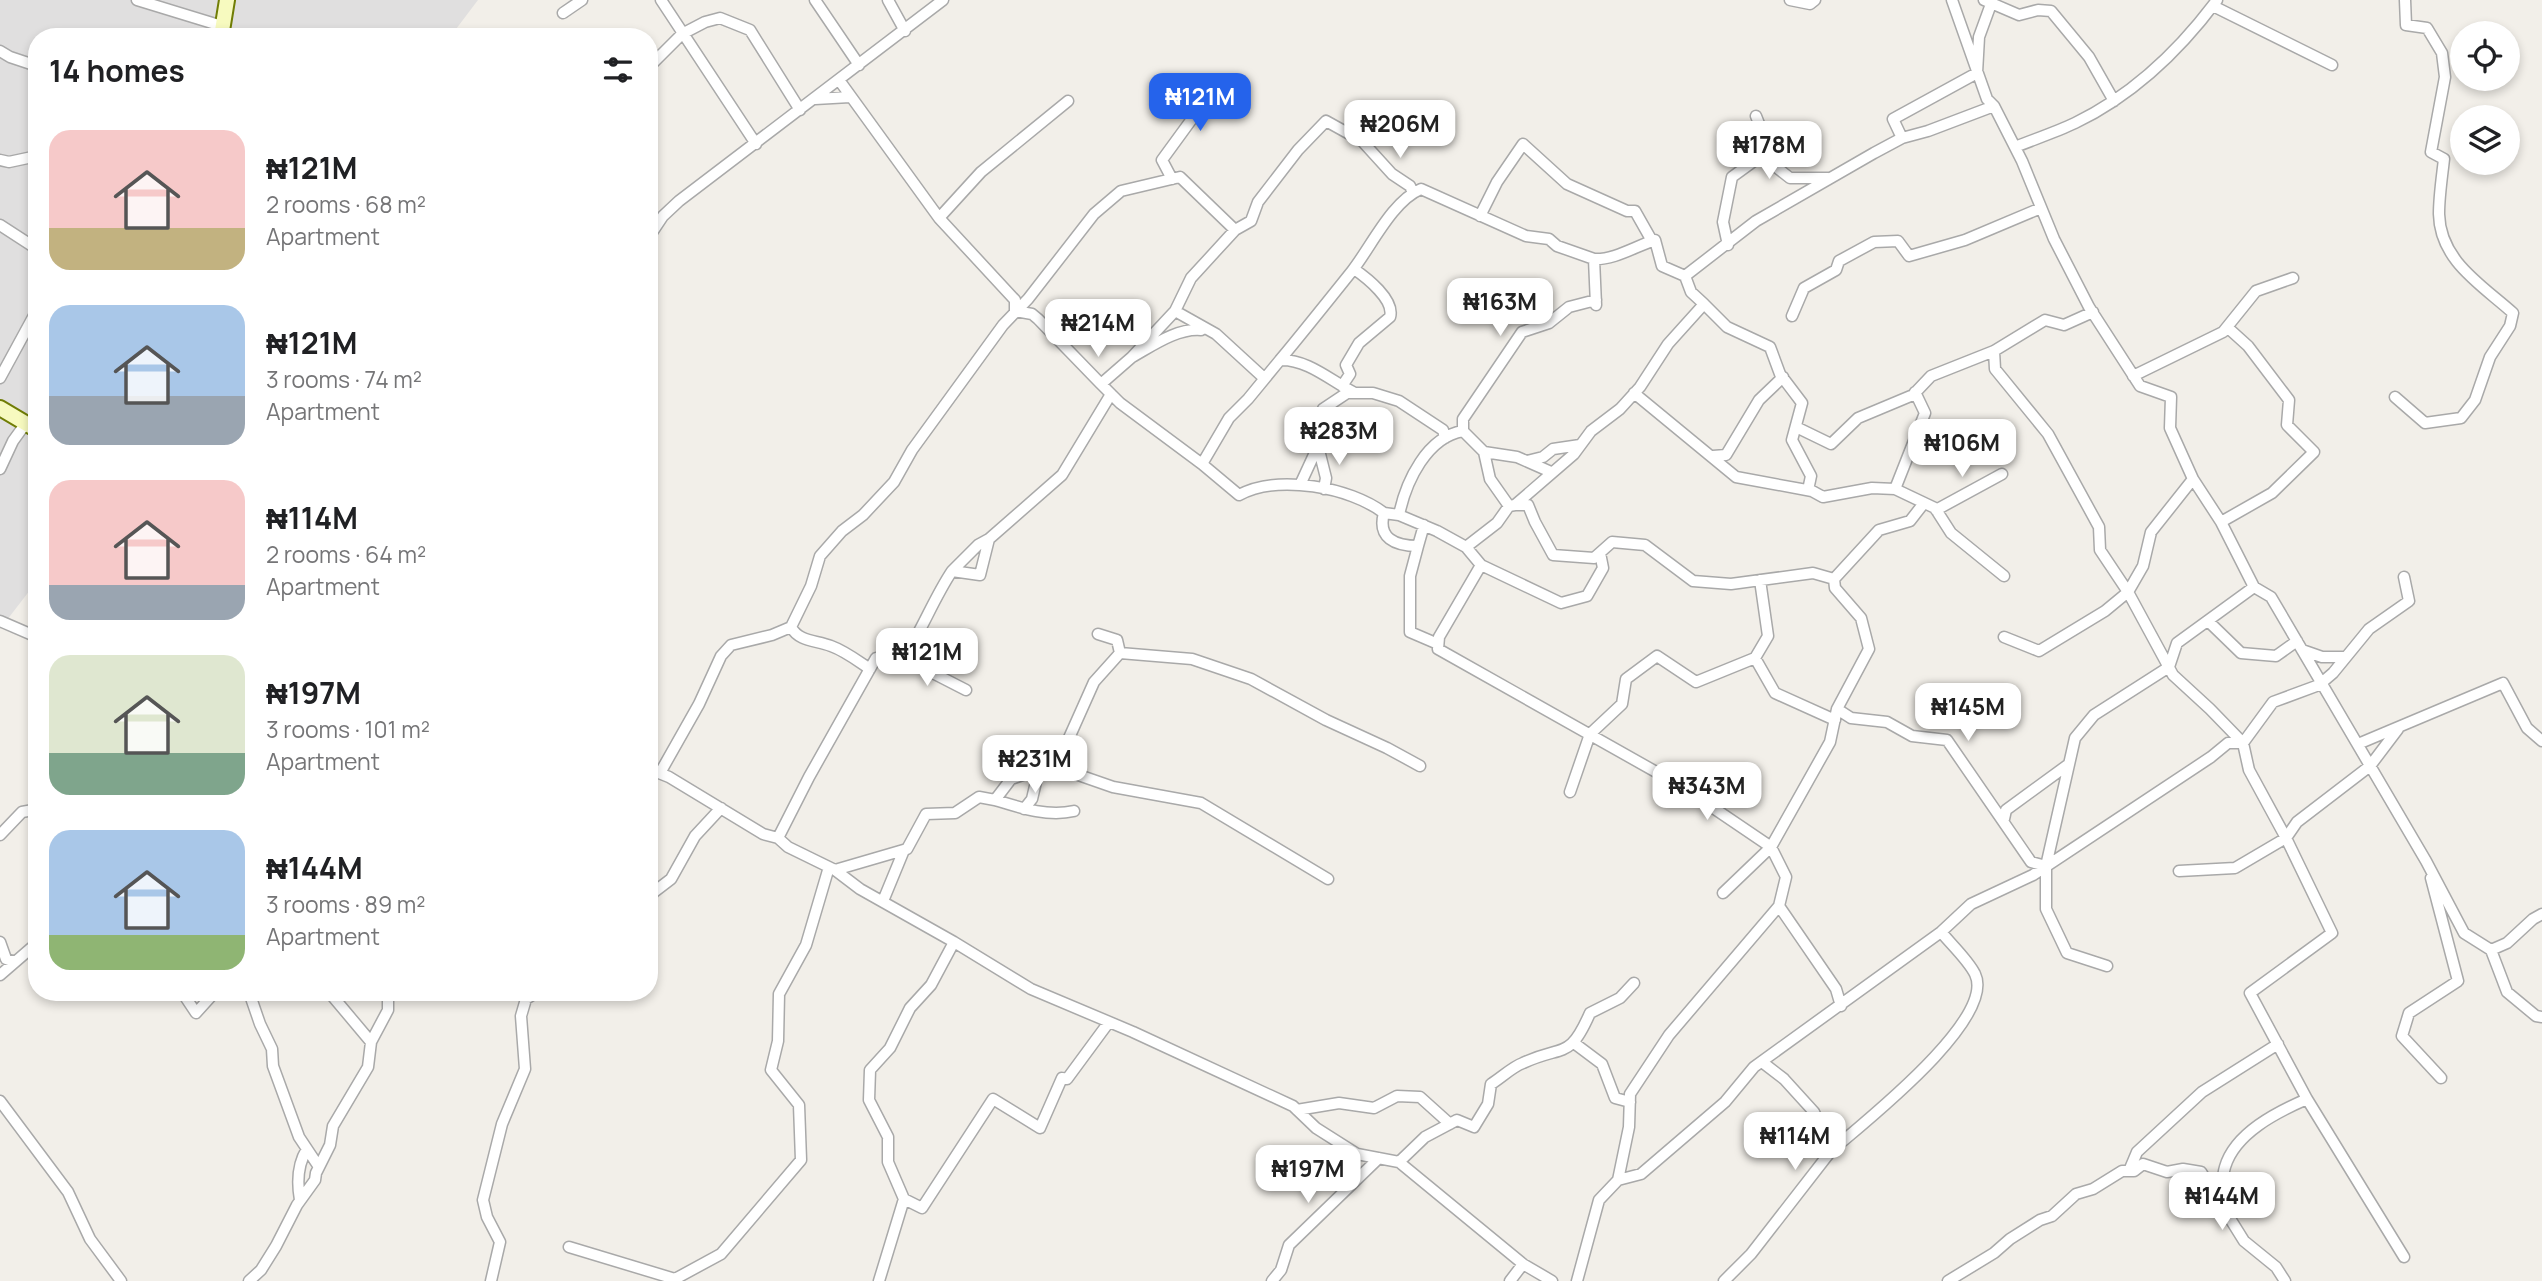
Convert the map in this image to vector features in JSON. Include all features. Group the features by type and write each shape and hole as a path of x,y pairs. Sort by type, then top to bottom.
{"street":[{"path":"137,0 211,28"},
{"path":"223,28 227,0"},
{"path":"564,13 582,0"},
{"path":"661,0 756,144"},
{"path":"815,0 859,65"},
{"path":"888,0 905,31"},
{"path":"658,225 679,201 943,0"},
{"path":"1790,0 1810,4 1815,0"},
{"path":"2395,397 2425,423 2460,418 2474,400 2490,356 2510,326 2513,313 2463,270 2449,252 2439,217 2444,159 2431,152 2445,77 2442,53 2427,28 2406,24 2405,0"},
{"path":"1955,1 1987,99 1994,106 2015,146 2054,239 2093,313 2140,386 2171,397 2170,428 2193,479 2221,522 2254,587 2271,597 2427,861 2465,933 2491,950 2507,992 2541,1019"},
{"path":"1977,74 1979,37 1987,2 2019,15 2038,10 2051,12 2090,57 2114,101"},
{"path":"2015,146 2074,123 2114,101 2150,74 2215,3 2332,65"},
{"path":"658,59 682,34 705,22 720,18 750,30 800,110"},
{"path":"0,51 28,63"},
{"path":"1902,138 1893,120 1977,74"},
{"path":"839,80 939,218 1015,300 1015,311"},
{"path":"1172,179 1162,160 1216,86"},
{"path":"815,99 850,97"},
{"path":"939,218 981,172 1068,101"},
{"path":"1685,276 1756,221 1902,138 1994,106"},
{"path":"1756,116 1776,167 1790,178 1830,178"},
{"path":"1101,384 1132,358 1175,311 1191,278 1236,230 1251,221 1258,202 1298,150 1326,121 1362,141 1392,174 1410,186 1413,193"},
{"path":"1728,245 1723,222 1732,177 1754,161 1766,141"},
{"path":"1480,216 1497,181 1523,144 1567,184 1628,211 1635,211 1652,241 1655,240 1662,266 1685,276 1691,292 1727,327 1770,347 1783,377 1802,403 1792,440 1811,476 1808,490"},
{"path":"1,162 28,159"},
{"path":"658,765 699,704 721,656 731,645 772,635 791,627 811,586 820,556 842,531 863,515 894,482 912,450 1015,311 1028,299 1094,214 1121,191 1180,177 1236,230"},
{"path":"1202,464 1228,418 1248,398 1354,270 1387,220 1413,193 1422,189 1526,236 1549,239 1556,246 1594,259 1610,259 1626,249 1652,241"},
{"path":"1792,316 1804,288 1836,270 1839,261 1874,242 1898,241 1909,256 1965,240 2040,208"},
{"path":"0,225 28,242"},
{"path":"1512,506 1490,480 1484,452 1463,431 1463,419 1522,332 1549,323 1569,307 1596,303 1594,259"},
{"path":"1342,386 1350,374 1346,365 1359,343 1390,317 1392,312 1388,301 1354,270"},
{"path":"2133,376 2223,332 2256,291 2293,278"},
{"path":"1466,547 1574,454 1591,431 1620,410 1668,344 1704,304"},
{"path":"1015,311 1032,314 1111,394 1239,495 1271,484 1300,485 1343,493 1371,503 1384,513 1399,515 1424,525 1466,547 1481,565 1561,603 1587,596 1603,568 1600,553"},
{"path":"1175,311 1216,334 1264,378"},
{"path":"1796,427 1831,444 1858,418 1915,392 1931,376 1994,351 2045,320 2064,325 2093,313"},
{"path":"0,378 28,327"},
{"path":"2221,522 2272,493 2314,452 2287,425 2289,400 2248,346 2227,327"},
{"path":"1132,358 1162,340 1192,329 1206,330"},
{"path":"1994,351 1995,369 2048,434 2099,527 2101,550 2128,592 2173,675 2243,743 2249,770 2286,838 2332,933 2250,993 2307,1099 2404,1257"},
{"path":"1280,360 1289,360 1313,368 1353,392"},
{"path":"1713,456 1726,455 1759,400 1783,377"},
{"path":"1895,489 1925,413 1915,392"},
{"path":"1300,485 1318,446 1318,424 1323,409 1346,393 1373,393 1399,401 1444,430 1445,438"},
{"path":"1634,393 1736,477 1808,490 1823,496 1872,488 1895,489 1936,510 1951,533 2004,576"},
{"path":"905,656 922,630 930,607 952,570 1062,475 1111,394"},
{"path":"0,408 28,424"},
{"path":"0,469 13,441 28,428"},
{"path":"1399,515 1415,470 1424,454 1452,433 1463,431"},
{"path":"1527,461 1543,457 1553,449 1580,445"},
{"path":"1318,446 1326,478 1324,489"},
{"path":"1484,452 1517,457 1551,472"},
{"path":"1936,510 2002,474"},
{"path":"2004,637 2039,651 2105,611 2128,592 2143,566 2151,532 2193,479"},
{"path":"1723,893 1771,847 1830,743 1836,714 1869,649 1861,618 1835,588 1834,579 1880,530 1910,521 1924,503"},
{"path":"1512,506 1528,505 1553,555 1594,558 1612,542 1645,545 1693,581 1731,584 1813,573 1834,579"},
{"path":"1384,513 1382,531 1393,541 1418,546"},
{"path":"1424,525 1410,576 1410,632 1438,644"},
{"path":"952,570 980,575 989,539"},
{"path":"1481,565 1439,637 1438,649 1681,786 1771,847 1786,877 1779,906 1668,1035 1630,1094 1629,1128 1618,1180"},
{"path":"2243,743 2273,702 2321,683 2369,629 2409,601 2404,577"},
{"path":"1570,792 1590,734 1622,704 1626,679 1657,656 1696,682 1755,658 1768,636 1760,580"},
{"path":"2107,966 2067,953 2046,909 2046,866 2075,738 2094,715 2169,667 2177,643 2254,587"},
{"path":"0,621 28,633"},
{"path":"2208,621 2241,653 2276,656 2299,645"},
{"path":"791,627 793,632 805,640 829,645 870,669"},
{"path":"1098,634 1117,640 1120,653"},
{"path":"2299,645 2322,657 2346,657"},
{"path":"1120,653 1192,659 1251,679 1326,720 1387,747 1420,766"},
{"path":"1024,809 1032,799 1043,766 1069,738 1094,682 1120,653"},
{"path":"778,838 809,776 876,659 905,656 966,690"},
{"path":"1755,658 1775,693 1851,718 1887,722 1912,736 1947,740 2004,819 2031,862 2046,866"},
{"path":"2358,744 2503,683 2527,728 2542,741"},
{"path":"2179,871 2235,868 2286,838 2297,822 2370,766 2398,729"},
{"path":"1577,1281 1599,1200 1618,1180 1640,1174 1725,1102 1754,1067 1941,932 1971,905 2034,875 2228,743 2243,743"},
{"path":"2004,819 2006,810 2069,764"},
{"path":"995,800 1011,779 1043,766 1113,786 1201,803 1328,879"},
{"path":"658,773 763,834 778,838 788,847 832,868 860,889 1031,989 1281,1100 1297,1110 1316,1128 1357,1154 1399,1162 1523,1265 1552,1281"},
{"path":"883,901 904,850 926,814 955,813 979,797 1058,815 1074,811"},
{"path":"658,889 671,879 695,836 721,808"},
{"path":"0,835 22,812 28,811"},
{"path":"832,868 904,850"},
{"path":"2427,861 2458,981 2409,1013 2402,1036 2441,1078"},
{"path":"569,1247 676,1279 721,1254 800,1160 799,1105 771,1070 778,1041 779,994 806,945 832,868"},
{"path":"1779,906 1836,989 1841,1006"},
{"path":"2491,950 2507,943 2533,919 2542,915"},
{"path":"1724,1281 1751,1254 1831,1151 1924,1070 1957,1032 1976,995 1976,975 1941,932"},
{"path":"0,942 6,959 15,962"},
{"path":"954,942 931,985 911,1008 890,1048 870,1070 869,1100 888,1136 888,1162 904,1199 922,1208 993,1099 1040,1128 1062,1078 1067,1079 1109,1022"},
{"path":"0,975 28,951"},
{"path":"1399,1162 1425,1137 1457,1120 1474,1128 1488,1104 1491,1084 1521,1063 1568,1048 1580,1036 1590,1013 1620,998 1634,983"},
{"path":"188,1001 196,1013 207,1001"},
{"path":"252,1001 272,1049 273,1066 299,1137 319,1167"},
{"path":"336,1001 371,1042"},
{"path":"249,1281 266,1262 300,1200 309,1190 330,1145 333,1126 368,1067 371,1042 388,1010 388,1001"},
{"path":"491,1281 500,1242 487,1217 483,1200 502,1124 525,1069 521,1017 525,1001"},
{"path":"1574,1043 1602,1065 1615,1098 1630,1102"},
{"path":"2129,1171 2137,1152 2203,1092 2278,1044"},
{"path":"1762,1062 1784,1080 1814,1112 1831,1151"},
{"path":"1297,1110 1339,1103 1374,1108 1397,1096 1420,1097 1450,1124"},
{"path":"2220,1200 2225,1166 2239,1142 2282,1110 2307,1099"},
{"path":"0,1101 68,1192 90,1239 121,1281"},
{"path":"300,1200 299,1169 307,1149"},
{"path":"1272,1281 1281,1270 1289,1245 1380,1158"},
{"path":"1948,1281 2040,1220 2052,1216 2076,1194 2093,1189 2122,1171 2134,1171 2143,1164 2167,1172 2201,1172 2244,1241 2276,1267 2285,1281"},
{"path":"879,1281 904,1199"},
{"path":"1510,1281 1523,1265"}],"shaded area":[{"path":"0,0 478,0 457,28 28,28 28,593 0,629"}]}
